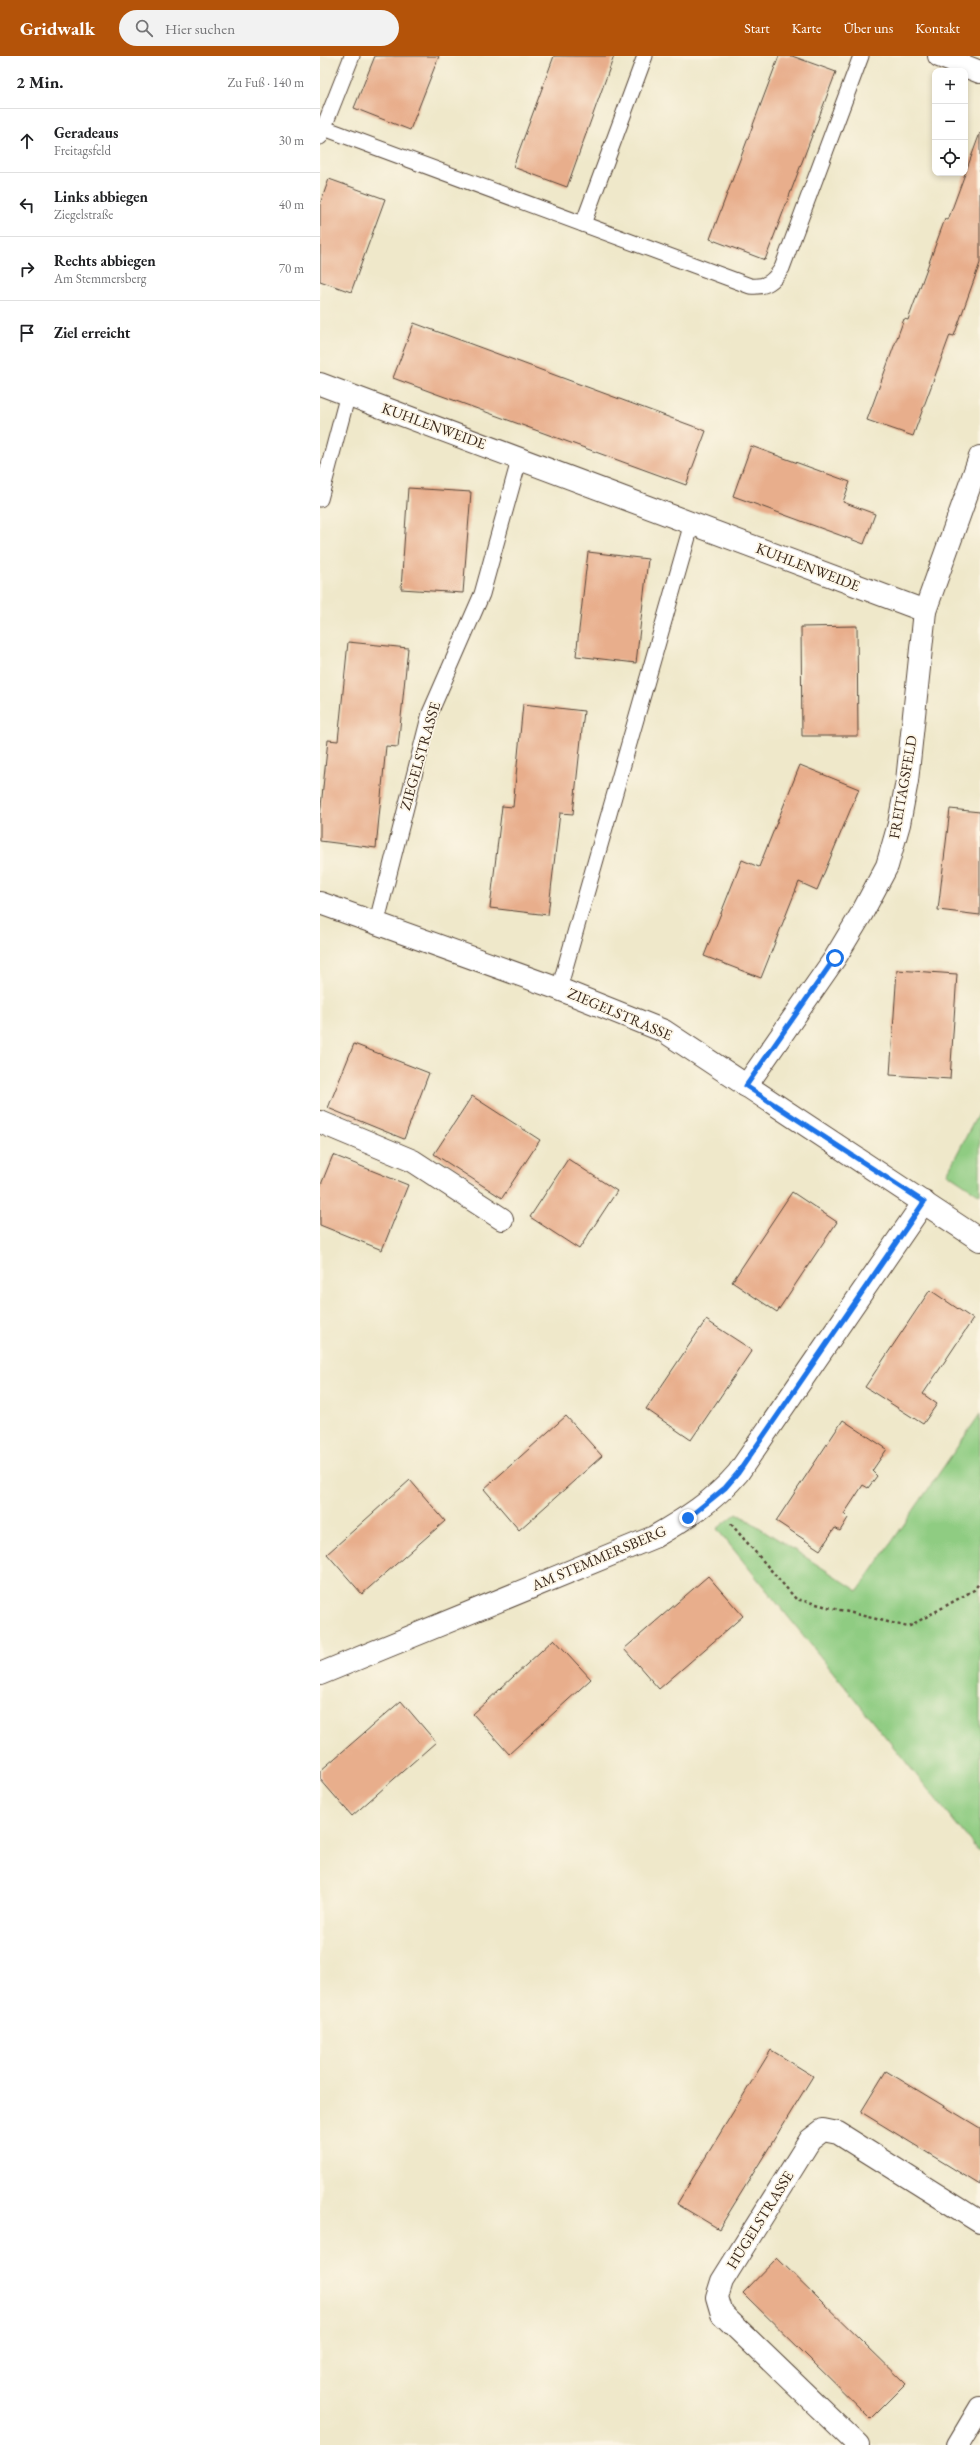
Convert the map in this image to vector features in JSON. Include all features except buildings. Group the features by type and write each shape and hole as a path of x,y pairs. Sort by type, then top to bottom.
{"street":[{"path":"939,56 980,72"},
{"name":"KUHLENWEIDE","path":"320,384 520,457 925,611"},
{"name":"FREITAGSFELD","path":"746,1086 835,958 862,913 887,866 899,824 907,782 925,611 980,457"},
{"name":"ZIEGELSTRASSE","path":"320,903 559,989 664,1031 980,1240"},
{"path":"320,1122 413,1161 502,1219"},
{"name":"AM STEMMERSBERG","path":"320,1674 654,1537 688,1518 725,1488 738,1473 924,1202"},
{"name":"HÜGELSTRASSE","path":"858,2445 722,2314 717,2297 722,2281 810,2140 823,2130 838,2133 980,2222"},
{"path":"958,2445 980,2408"}],"lane":[{"path":"352,56 322,133 583,224 750,286 760,287 768,284 782,268 861,56"},
{"path":"583,224 646,56"},
{"path":"320,499 348,394"},
{"name":"ZIEGELSTRASSE","path":"376,924 430,713 482,594 520,457"},
{"name":"ZIEGELSTRASSE","path":"559,989 692,523"}],"path":[{"path":"710,1500 796,1599 908,1627 974,1590 980,1582"}],"green space":[{"path":"980,1110 980,1195 947,1173"},
{"path":"980,1414 980,1849 978,1851 717,1529 737,1513 858,1591"}],"route":[{"path":"688,1518 725,1488 738,1473 924,1202 746,1086 835,958"}]}
